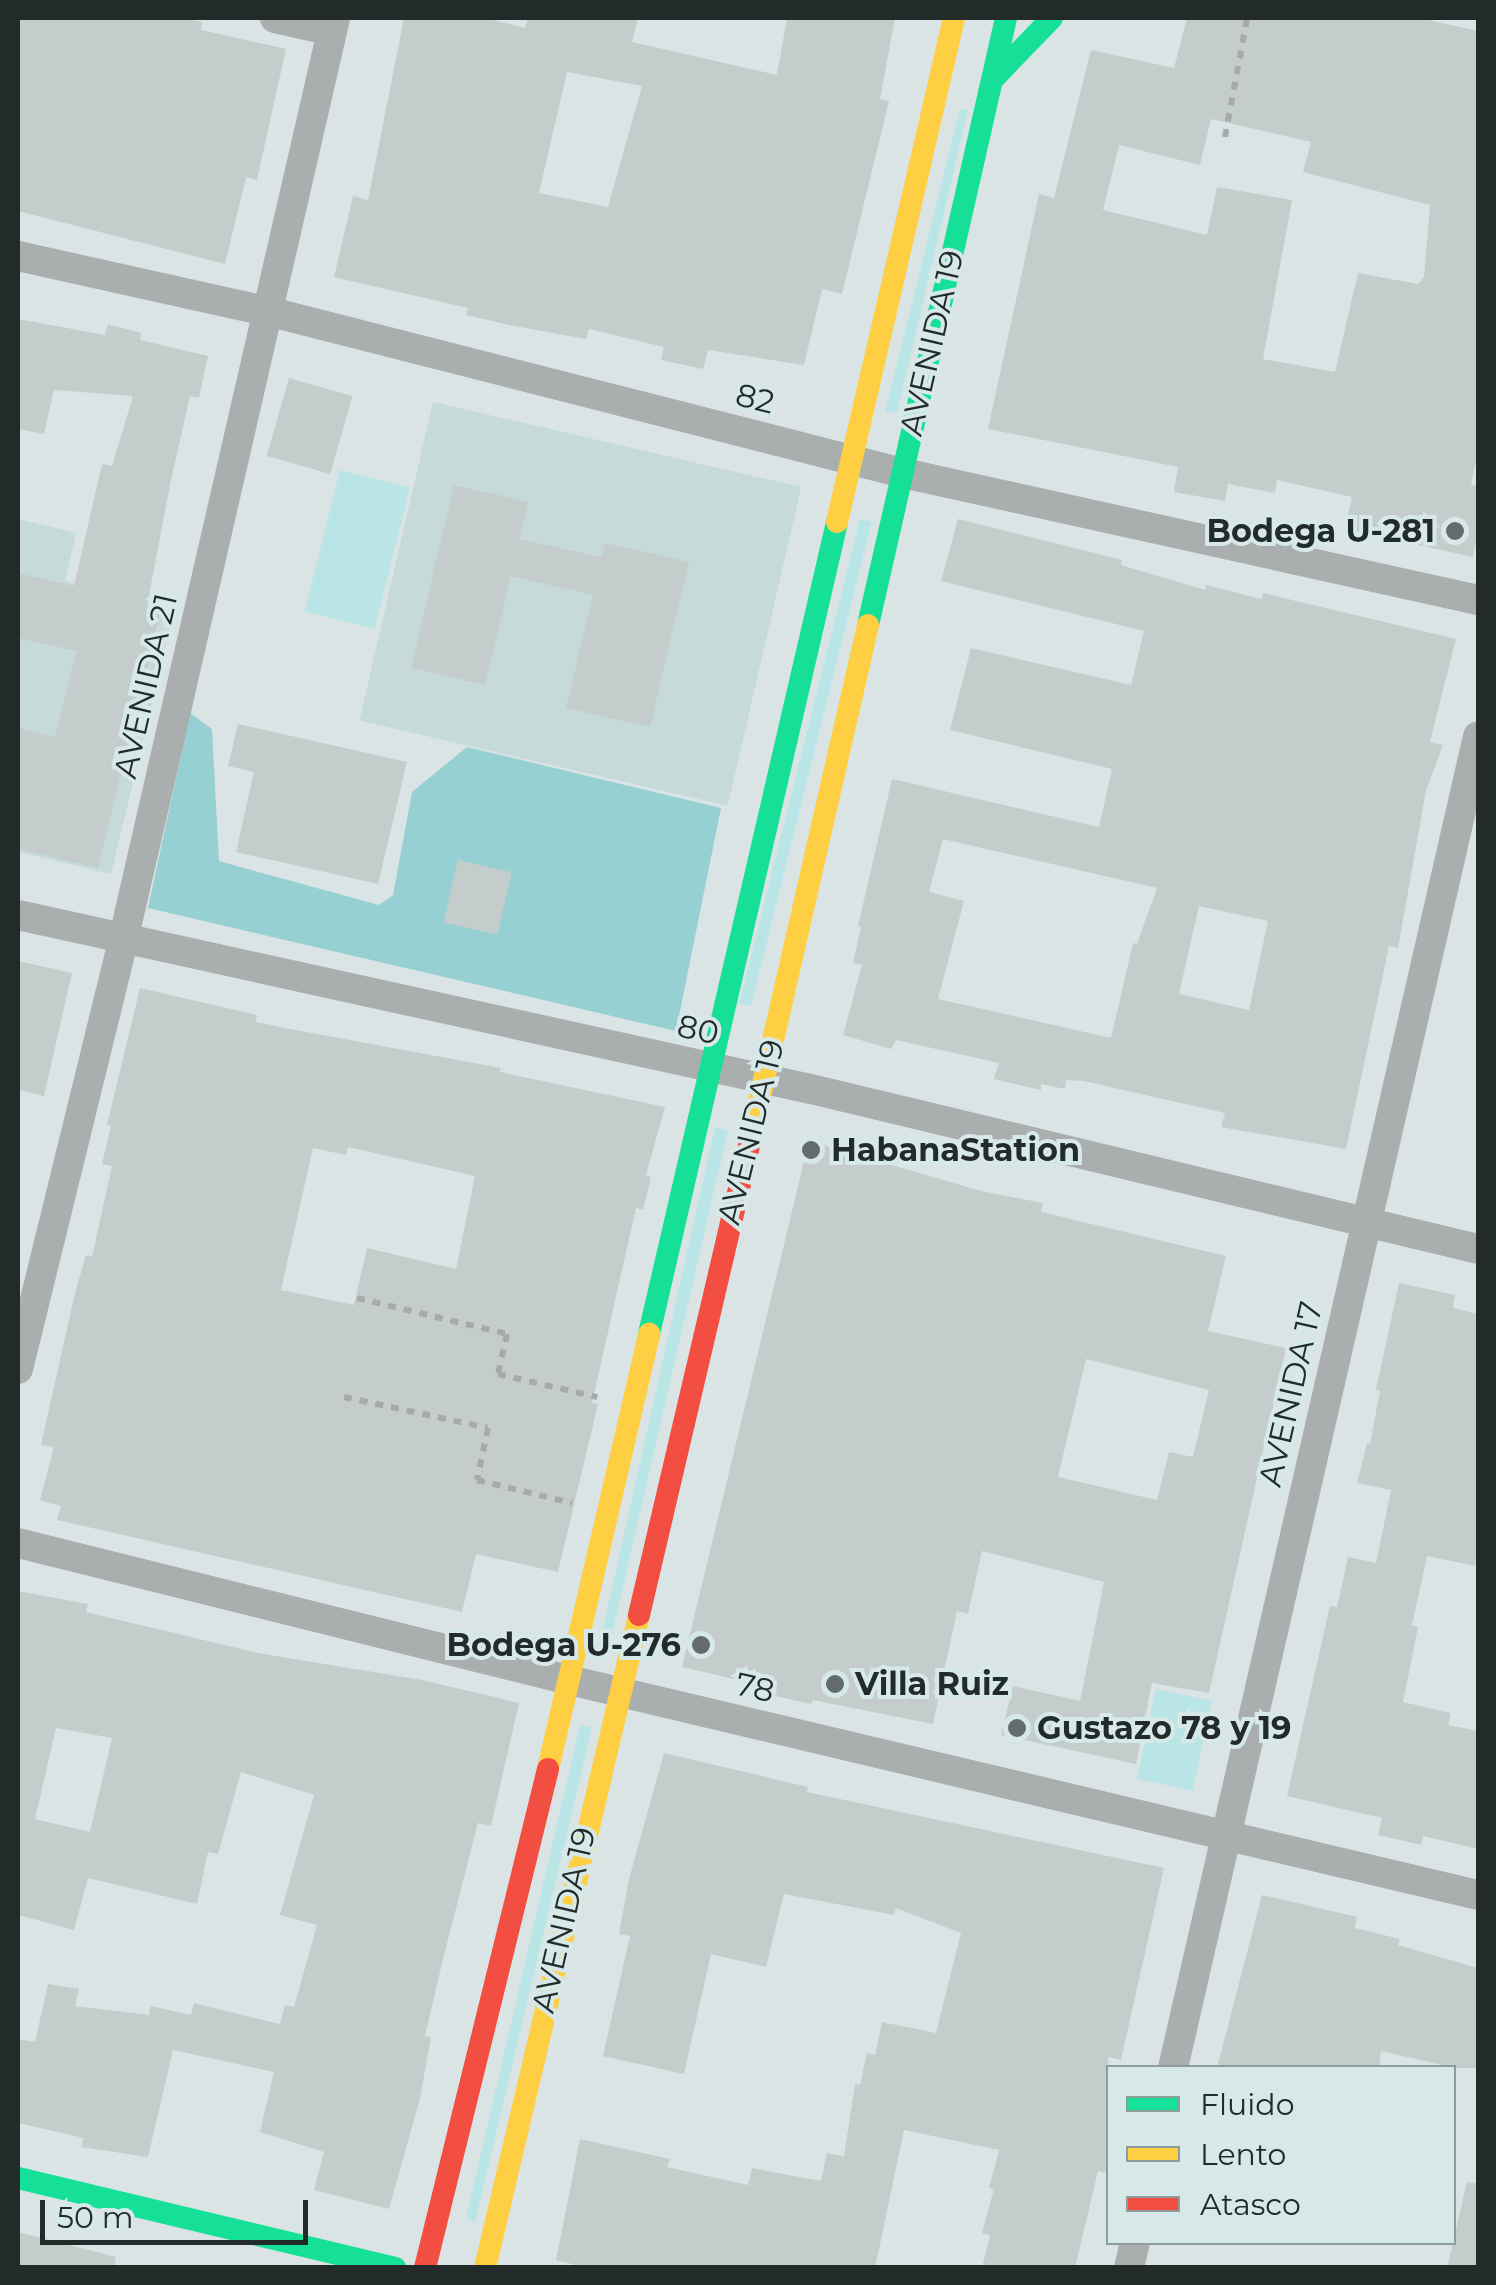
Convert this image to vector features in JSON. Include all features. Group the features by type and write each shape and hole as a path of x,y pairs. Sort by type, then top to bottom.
{"main road":[{"name":"AVENIDA 19","path":"425,2268 569,1680 954,18"},
{"name":"AVENIDA 19","path":"486,2268 1006,18"},
{"path":"991,81 1052,18"},
{"path":"18,2178 394,2268"}],"street":[{"path":"275,18 334,24"},
{"name":"AVENIDA 21","path":"18,1368 123,941 334,24"},
{"name":"82","path":"18,256 267,311 903,473 1478,600"},
{"name":"AVENIDA 17","path":"1175,2065 1478,736"},
{"name":"80","path":"18,915 763,1080 1478,1248"},
{"name":"78","path":"18,1543 569,1680 1478,1895"}],"path":[{"path":"1226,137 1247,18"},
{"path":"358,1298 507,1334 498,1374 603,1398"},
{"path":"344,1398 488,1428 477,1480 578,1504"}],"shaded area":[{"path":"960,109 968,110 897,413 885,412"},
{"path":"433,402 801,487 728,806 359,721"},
{"path":"340,470 410,487 375,629 305,612"},
{"path":"18,519 76,533 65,581 174,611 111,874 18,852"},
{"path":"860,519 872,522 751,1006 739,1003"},
{"path":"190,713 212,729 219,861 379,905 393,895 412,792 467,747 721,808 676,1031 148,908"},
{"path":"715,1127 728,1130 609,1648 599,1646"},
{"path":"1156,1689 1212,1701 1193,1791 1137,1779"},
{"path":"580,1725 592,1728 475,2223 466,2218"}],"building":[{"path":"18,18 180,18 202,22 201,30 286,49 257,180 246,177 225,264 18,211"},
{"path":"404,18 484,18 525,28 528,18 638,18 632,42 777,75 787,18 895,18 880,99 889,101 842,294 822,289 804,365 708,350 703,369 661,360 664,347 589,329 586,339 509,325 466,315 468,308 334,277 353,196 368,200","holes":["567,72 642,86 608,207 539,193"]},
{"path":"1187,18 1419,18 1478,31 1478,451 1471,484 1478,486 1478,531 1473,557 1345,529 1352,497 1277,480 1275,493 1228,484 1225,501 1174,492 1178,467 988,429 1039,194 1054,198 1091,50 1174,68","holes":["1211,119 1311,142 1303,172 1430,205 1424,277 1418,284 1358,273 1335,372 1263,359 1292,200 1217,187 1207,235 1103,210 1119,145 1200,165"]},
{"path":"18,319 105,335 108,324 141,333 140,340 208,356 199,398 190,396 171,480 146,611 160,614 98,868 18,849 18,728 55,737 76,651 18,638 18,573 74,586 102,464 112,466 133,396 54,390 44,434 18,429"},
{"path":"289,378 352,396 330,474 267,456"},
{"path":"454,485 528,502 519,539 601,557 605,543 689,562 650,727 566,708 593,595 511,576 485,685 411,668"},
{"path":"958,519 1122,560 1121,565 1205,590 1206,585 1261,599 1263,593 1456,639 1430,742 1443,745 1426,791 1398,948 1389,946 1346,1149 1221,1127 1225,1113 1084,1081 1066,1080 1065,1089 1041,1084 1041,1090 994,1079 999,1063 896,1040 891,1049 843,1035 862,965 853,963 861,927 858,926 892,779 1099,827 1112,769 950,730 971,648 1131,685 1144,631 941,581","holes":["943,839 1157,888 1137,944 1133,943 1111,1038 938,999 964,901 929,892","1199,906 1268,921 1249,1010 1179,994"]},
{"path":"238,724 407,762 378,884 236,852 254,772 228,766"},
{"path":"458,860 512,872 497,935 444,922"},
{"path":"18,961 72,973 44,1096 18,1090"},
{"path":"140,988 257,1015 256,1022 501,1068 500,1072 665,1107 646,1175 651,1177 643,1210 636,1208 592,1403 598,1404 558,1572 476,1554 462,1612 57,1520 61,1506 40,1500 54,1447 41,1445 75,1293 86,1255 92,1257 112,1166 102,1164 111,1126 107,1125","holes":["348,1147 475,1176 456,1269 367,1248 354,1305 281,1290 313,1148 346,1155"]},
{"path":"809,1141 981,1191 1043,1203 1041,1212 1226,1256 1208,1331 1286,1348 1209,1693 1152,1683 1136,1764 1001,1735 1013,1686 1080,1701 1104,1582 982,1551 968,1614 957,1611 933,1724 775,1696 777,1689 682,1667","holes":["1086,1359 1209,1390 1193,1457 1169,1452 1157,1500 1058,1477"]},
{"path":"1399,1283 1455,1295 1453,1308 1478,1314 1475,1566 1427,1556 1412,1625 1418,1627 1403,1702 1451,1713 1448,1725 1478,1731 1478,1849 1423,1836 1421,1845 1378,1835 1382,1818 1287,1796 1330,1606 1337,1607 1348,1557 1376,1563 1391,1490 1357,1483 1367,1443 1370,1444 1380,1391 1376,1390"},
{"path":"18,1591 88,1604 86,1612 258,1653 422,1680 519,1703 491,1826 478,1823 443,1959 425,2036 431,2037 420,2098 389,2209 314,2190 324,2152 260,2132 274,2072 173,2050 148,2157 81,2147 84,2138 18,2123 18,2039 35,2042 48,1984 79,1989 75,2006 149,2015 151,2006 191,2015 194,2003 280,2024 285,2005 294,2007 317,1925 280,1915 314,1795 241,1772 218,1854 208,1852 197,1904 88,1878 74,1930 18,1915","holes":["56,1728 112,1738 90,1832 35,1819"]},
{"path":"664,1753 808,1787 807,1792 1164,1868 1121,2060 1108,2057 1106,2065 1106,2173 1098,2171 1075,2268 982,2268 990,2235 982,2233 999,2150 904,2130 875,2268 587,2268 556,2260 580,2139 670,2159 667,2167 748,2185 752,2168 821,2181 827,2153 844,2156 855,2084 860,2085 867,2053 875,2055 882,2022 936,2033 961,1933 896,1908 894,1915 784,1894 766,1967 711,1954 684,2074 603,2056 630,1936 619,1934 629,1879"},
{"path":"1262,1895 1357,1917 1355,1928 1400,1939 1398,1945 1478,1968 1478,2068 1456,2068 1381,2051 1379,2065 1218,2065"},
{"path":"1467,2182 1478,2184 1478,2268 1447,2268 1452,2245 1456,2245"},
{"path":"18,2232 116,2257 114,2268 18,2268"}],"traffic: fast":[{"path":"868,625 1006,18"},
{"path":"995,77 1052,18"},
{"path":"649,1334 837,522"},
{"path":"18,2178 395,2268"}],"traffic: slow":[{"path":"837,522 954,18"},
{"path":"752,1132 868,625"},
{"path":"548,1769 649,1334"},
{"path":"485,2268 639,1615"}],"traffic: jam":[{"path":"639,1615 752,1132"},
{"path":"425,2268 548,1769"}],"place":[{"name":"Bodega U-281","path":"1455,531"},
{"name":"HabanaStation","path":"811,1150"},
{"name":"Bodega U-276","path":"701,1645"},
{"name":"Villa Ruiz","path":"835,1684"},
{"name":"Gustazo 78 y 19","path":"1017,1728"}]}
